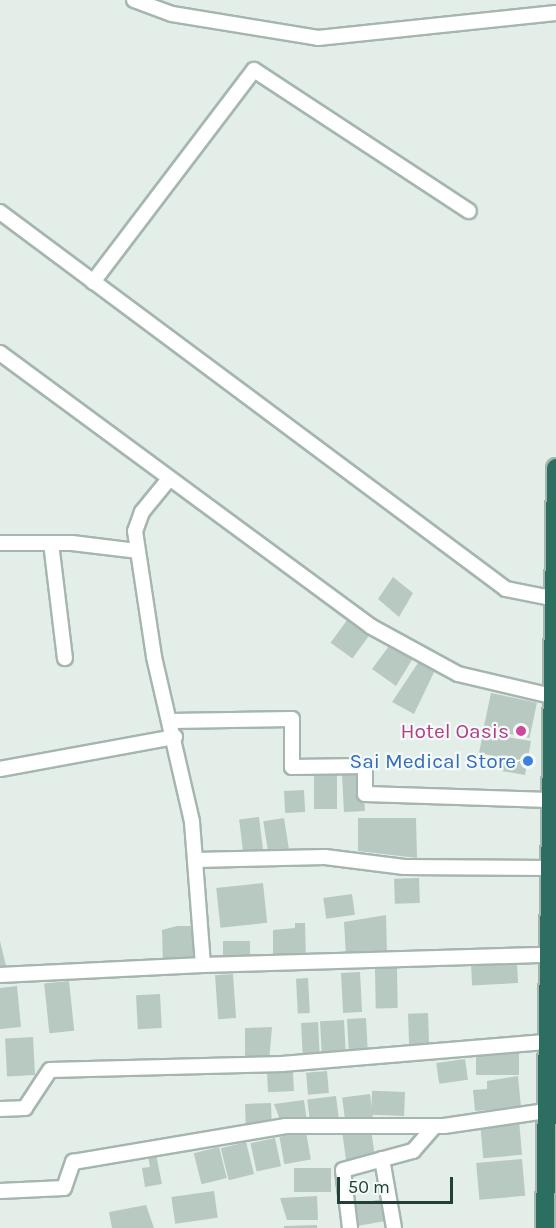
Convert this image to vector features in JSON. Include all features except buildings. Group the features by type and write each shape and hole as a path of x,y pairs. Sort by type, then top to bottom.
{"highway":[{"path":"545,1228 548,868 555,697 556,468"}],"street":[{"path":"134,0 172,14 318,38 556,13"},
{"path":"93,282 254,70 469,211"},
{"path":"0,212 506,589 555,599"},
{"path":"0,353 370,626 458,674 555,697"},
{"path":"169,479 142,512 135,531 154,657 175,737 195,860 203,966"},
{"path":"0,543 51,543 137,551"},
{"path":"51,543 65,658"},
{"path":"171,721 292,719 292,767 365,766 365,794 550,800"},
{"path":"0,769 175,737"},
{"path":"195,860 325,856 404,867 548,868"},
{"path":"0,975 548,955"},
{"path":"0,1109 25,1108 50,1070 283,1064 547,1042"},
{"path":"0,1191 64,1188 73,1162 286,1126 435,1126 546,1111"},
{"path":"350,1228 343,1170 413,1151 435,1126"},
{"path":"382,1159 394,1228"}],"place":[{"name":"Hotel Oasis","path":"521,731"},
{"name":"Sai Medical Store","path":"528,761"}]}
